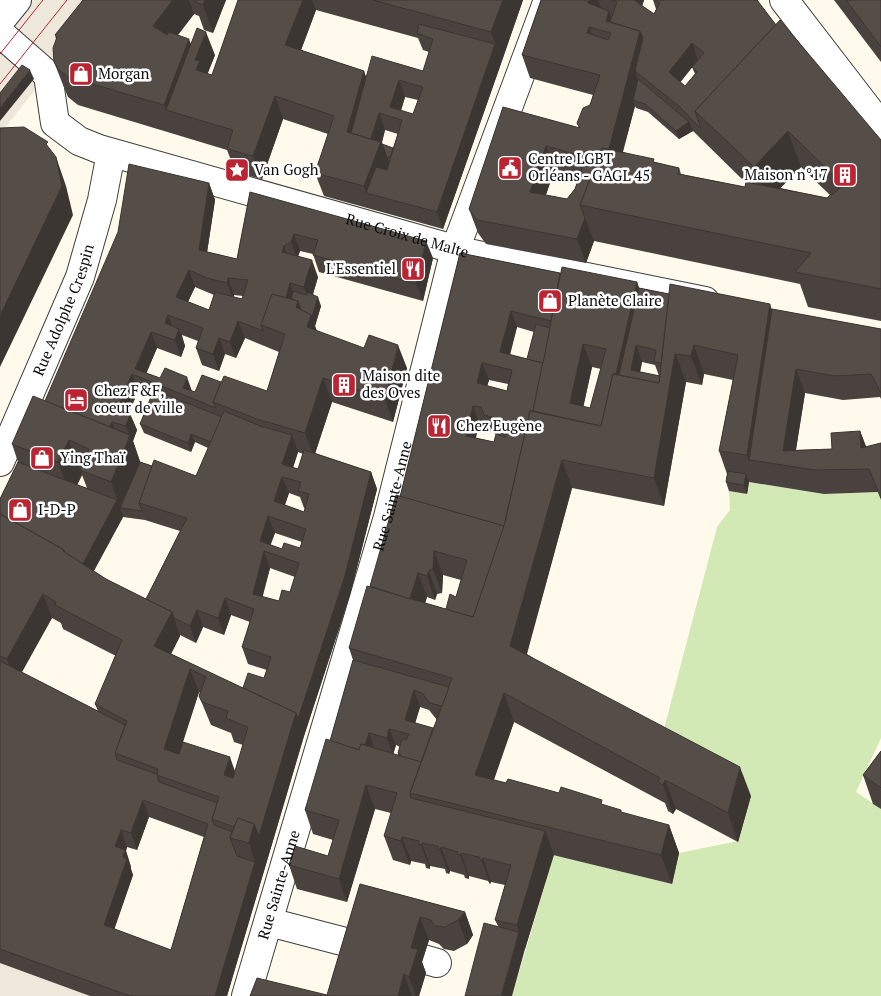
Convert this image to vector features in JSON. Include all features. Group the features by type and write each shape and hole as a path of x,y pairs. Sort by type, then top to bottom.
{"street":[{"path":"0,21 17,0"},
{"name":"Rue Sainte-Anne","path":"246,996 388,517 455,250 548,0"},
{"path":"784,0 881,126"},
{"name":"Rue Croix de Malte","path":"0,33 48,75 55,123 79,141 110,153 455,250 725,305"},
{"name":"Rue Adolphe Crespin","path":"0,462 34,415 80,277 102,200 110,153"},
{"path":"269,922 358,945"}],"green space":[{"path":"749,482 824,494 878,492 881,500 881,738 856,792 881,809 881,996 512,996 554,855 671,884 679,853 738,841 751,796 660,744 717,527 730,510 729,491 747,494"}],"shaded area":[{"path":"0,0 107,0 0,134"},
{"path":"0,961 91,996 0,996"}],"building":[{"path":"83,0 173,0 153,26 167,35 169,32 189,39 164,105 68,77 58,69 54,62 53,48 57,37 55,35"},
{"path":"194,0 205,0 203,5"},
{"path":"238,0 303,0 285,45 364,71 347,132 381,142 364,186 315,173 334,116 275,96 253,156 227,149 233,130 166,110 197,28 206,32 195,60 200,61 196,70 212,75"},
{"path":"373,0 503,0 491,32"},
{"path":"541,0 589,0 588,3 609,11 606,21 640,31 609,149 602,148 580,205 585,218 577,239 477,220 469,209 503,107 580,128 577,123 583,108 590,105 600,75 522,55","holes":["589,27 611,33 608,40 587,33","546,146 586,157 575,189 567,199 530,192"]},
{"path":"612,0 634,0 654,14 660,3 655,0 757,0 776,25 695,111 701,129 679,106 635,71 643,38 640,31 610,22 617,2","holes":["692,43 704,53 692,67 697,72 685,86 669,72"]},
{"path":"846,0 881,0 881,47"},
{"path":"780,20 881,140 881,289 795,272 811,253 580,205 602,148 654,159 653,162 679,168 678,174 745,187 746,182 827,198 843,185 788,131 754,167 695,111"},
{"path":"419,24 495,44 437,212 366,193 376,167 387,170 402,120 379,113 371,139 351,133 372,56 423,71 433,39 417,33","holes":["399,80 423,87 413,114 390,107"]},
{"path":"22,65 30,70 0,108 0,93"},
{"path":"638,79 689,122 676,131 645,104 633,100"},
{"path":"24,127 48,142 46,144 56,157 62,186 0,316 0,128"},
{"path":"382,144 393,148 390,158 387,157"},
{"path":"129,164 209,183 199,250 237,259 250,192 426,241 416,284 313,255 318,240 294,234 291,242 284,246 282,252 312,260 304,287 290,283 286,298 272,294 261,325 263,331 238,321 230,342 219,338 213,354 196,348 203,328 168,315 165,323 179,329 175,340 151,332 135,369 160,378 165,368 187,377 183,388 195,392 202,375 221,382 213,402 216,408 132,374 119,405 130,414 126,426 112,422 110,427 45,401 118,232","holes":["189,270 207,278 227,283 228,278 248,280 242,299 215,292 209,310 176,297"]},
{"path":"460,253 560,273 551,321 511,311 500,352 543,363 504,526 400,497","holes":["482,363 512,370 507,391 477,383","473,406 481,407 484,415 510,422 506,437 496,434 494,442 466,436"]},
{"path":"562,267 637,282 616,374 613,374 601,426 533,411","holes":["583,344 606,349 590,408 570,403"]},
{"path":"670,284 770,304 747,455 719,451 738,355 694,345 691,356 675,354 654,478 562,460 510,646 740,767 728,813 665,780 663,785 658,782 660,778 504,693 475,775 506,783 508,779 559,793 561,787 602,800 601,804 621,810 621,812 669,825 661,855 410,793 452,678 349,648 367,586 473,617 505,522 530,411 601,426 613,374 659,383"},
{"path":"639,288 669,294 661,363 654,362 656,350 636,345 631,370 660,376 659,383 619,375"},
{"path":"293,291 307,295 307,292 318,297 312,317 301,310 298,301 291,299"},
{"path":"272,294 298,301 296,307 311,315 307,327 364,348 369,335 398,345 385,399 323,378 305,433 257,419 213,402 224,376 267,391 285,334 261,325"},
{"path":"772,309 881,329 881,393 871,374 834,376 796,369 783,451 832,449 831,433 860,431 861,448 881,443 881,498 869,469 816,470 749,460"},
{"path":"536,324 550,328 543,363 527,359"},
{"path":"154,390 222,417 211,442 191,434 188,443 140,424"},
{"path":"33,396 130,435 111,482 80,470 89,449 69,440 58,462 12,444"},
{"path":"224,411 260,426 292,435 282,464 298,469 304,450 371,472 344,579 298,719 296,713 243,688 248,673 264,678 271,657 242,647 254,609 225,598 218,618 197,610 190,626 174,618 172,612 146,599 187,518 139,503 154,460 196,476","holes":["282,477 301,482 298,491 309,494 304,512 274,501","268,516 306,529 300,548 284,543 282,549 260,541","264,551 299,563 290,592 282,590 279,601 253,594"]},
{"path":"18,462 117,500 83,564 65,553 64,550 0,514 0,499"},
{"path":"140,462 152,466 139,503 142,511 120,508"},
{"path":"728,471 746,474 744,485 726,482"},
{"path":"396,495 504,526 473,617 446,609 450,594 456,597 467,560 434,551 433,569 429,571 427,576 418,573 410,599 370,586"},
{"path":"0,514 64,550 106,579 172,612 154,646 296,713 259,836 254,824 238,818 234,827 212,819 219,797 157,775 158,769 115,753 127,721 95,704 122,640 55,605 56,602 43,594 7,659 0,656","holes":["190,669 206,677 199,696 202,702 228,711 226,718 248,727 233,778 224,775 230,757 183,742 179,754 164,749"]},
{"path":"353,660 449,687 442,706 430,703 422,693 414,690 405,720 433,728 421,762 400,756 398,753 402,739 406,740 409,734 389,729 387,738 369,733 365,745 361,744 359,750 330,741"},
{"path":"0,661 125,725 115,753 117,760 157,774 159,782 217,803 212,819 214,825 232,832 230,838 237,856 255,862 215,996 130,996 0,949","holes":["143,800 208,824 171,950 104,925 127,859 123,857 125,850 115,846 121,830 131,833"]},
{"path":"326,739 359,750 361,744 421,762 410,793 411,798 545,831 517,925 495,920 511,865 483,858 482,861 479,857 461,853 460,855 457,854 458,852 441,847 440,850 438,846 422,843 421,845 418,844 419,841 402,837 401,841 384,836 397,793 366,785 339,879 289,865 295,846 328,856 339,820 305,810"},
{"path":"881,751 881,788 863,775"},
{"path":"238,818 254,824 249,843 230,838"},
{"path":"360,884 465,912 458,920 445,927 435,926 431,920 420,917 411,948 418,949 409,977 404,974 398,996 250,996 257,978 327,995"},
{"path":"484,923 519,932 501,996 465,996"}],"tram line":[{"path":"0,54 43,0"},
{"path":"0,84 67,0"}],"place":[{"name":"Morgan","path":"81,74"},
{"name":"Centre LGBT Orléans - GAGL 45","path":"510,168"},
{"name":"Van Gogh","path":"237,170"},
{"name":"Maison n°17","path":"845,175"},
{"name":"L'Essentiel","path":"413,269"},
{"name":"Planète Claire","path":"550,301"},
{"name":"Maison dite des Oves","path":"344,385"},
{"name":"Chez F&F, coeur de ville","path":"76,400"},
{"name":"Chez Eugène","path":"439,426"},
{"name":"Ying Thaï","path":"42,458"},
{"name":"I-D-P","path":"20,510"}]}
